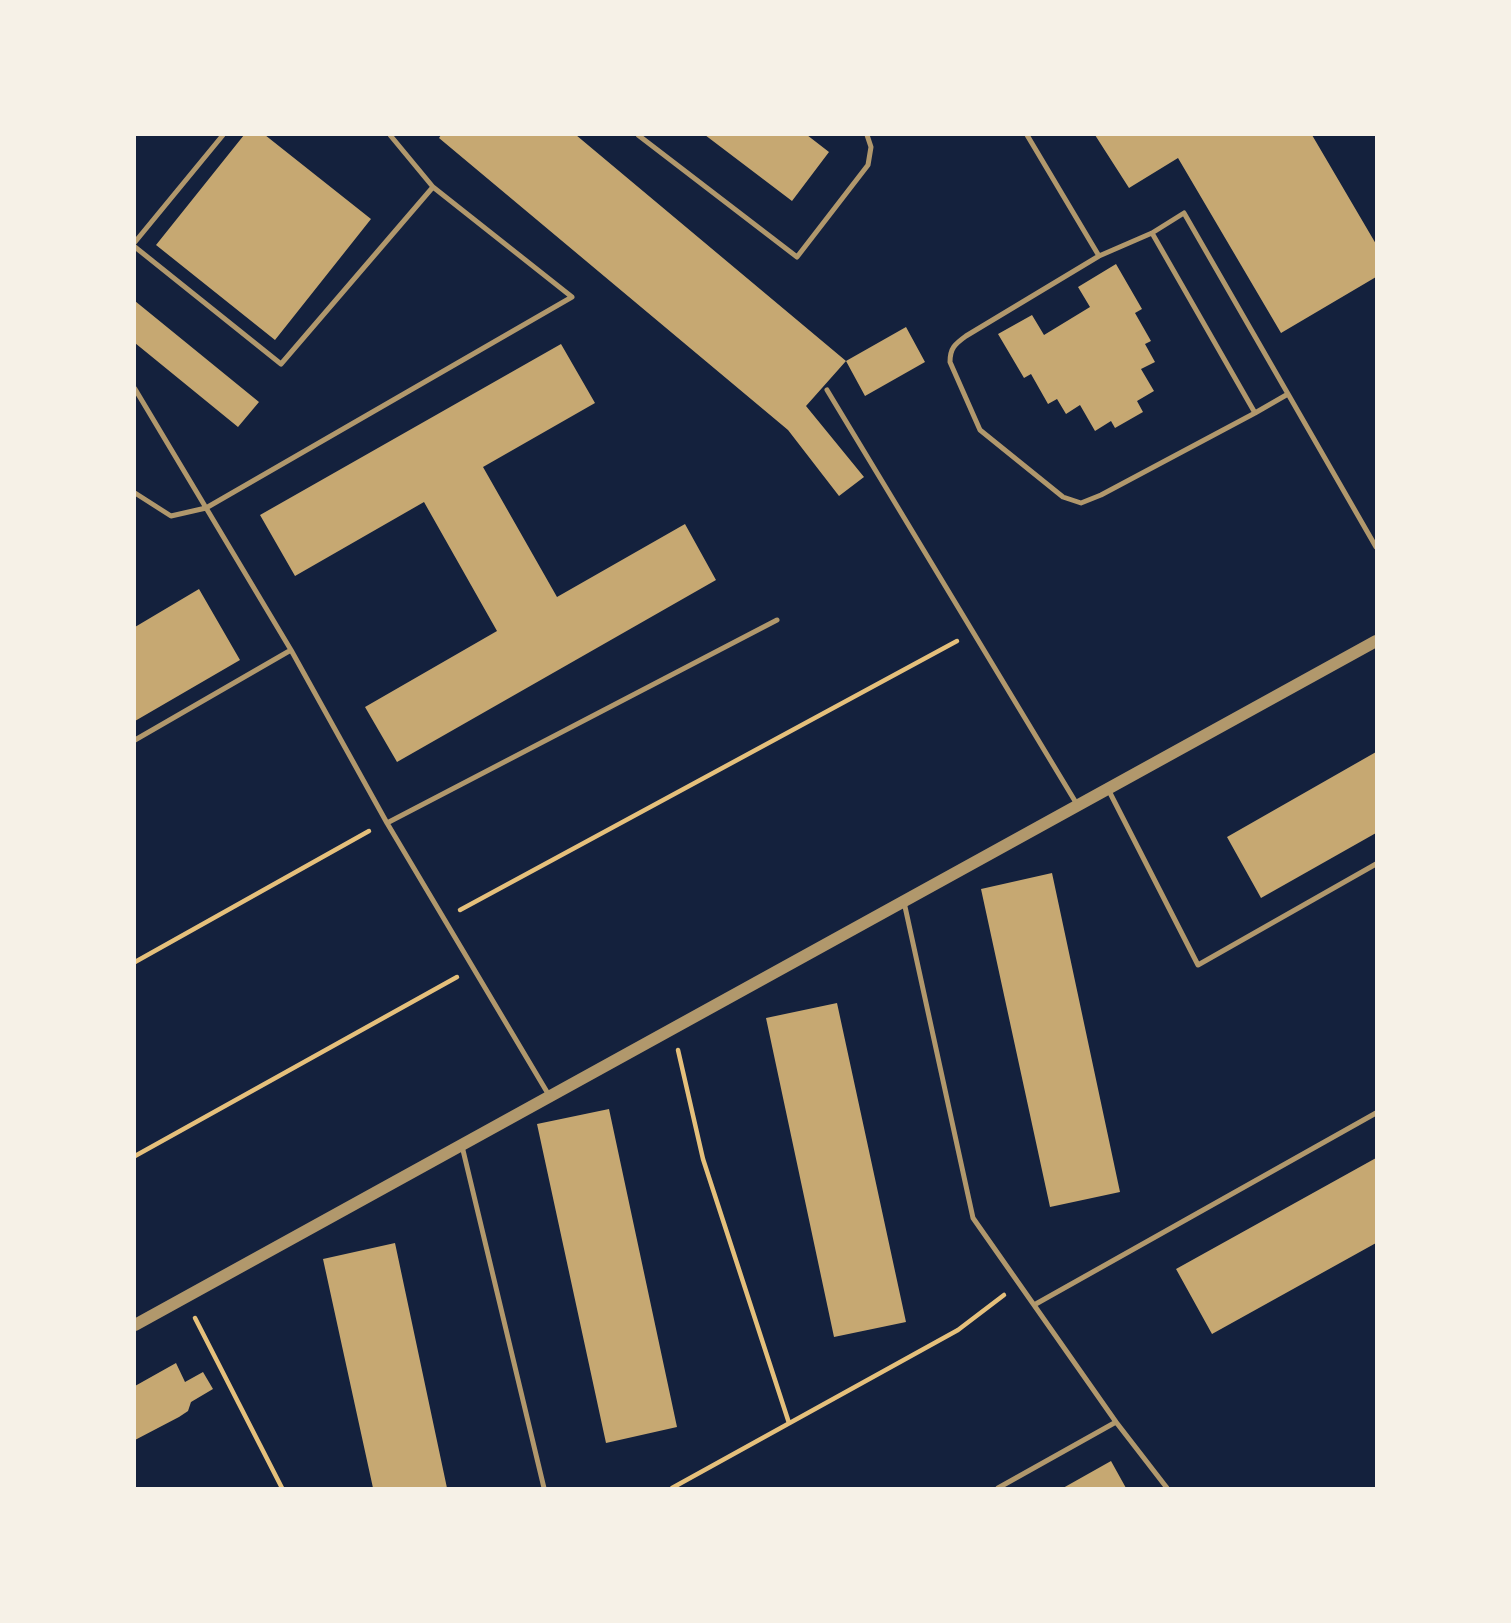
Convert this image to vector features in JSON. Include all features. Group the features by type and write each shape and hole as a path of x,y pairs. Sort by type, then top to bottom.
{"street":[{"path":"135,1325 1376,641"}],"lane":[{"path":"223,135 135,244 281,364 433,187"},
{"path":"135,494 171,516 206,508 572,297 433,187 390,135"},
{"path":"638,135 797,257 868,165 871,147 867,135"},
{"path":"1027,135 1099,256"},
{"path":"1288,394 1101,495 1081,503 1063,497 980,430 950,362 950,352 966,336 1099,256 1152,233 1184,213 1376,547"},
{"path":"1152,233 1255,413"},
{"path":"135,389 291,650 387,823 550,1097"},
{"path":"827,390 1078,806"},
{"path":"387,823 777,620"},
{"path":"135,740 291,650"},
{"path":"1108,789 1198,965 1376,864"},
{"path":"904,902 973,1218 1116,1422 1167,1488"},
{"path":"1034,1305 1376,1113"},
{"path":"462,1146 544,1488"},
{"path":"998,1488 1116,1422"}],"path":[{"path":"444,918 973,632"},
{"path":"135,962 366,832 387,823"},
{"path":"135,1156 473,968"},
{"path":"675,1039 703,1159 789,1423"},
{"path":"672,1488 958,1330 1018,1283"},
{"path":"185,1298 282,1488"}],"building":[{"path":"244,135 265,135 371,219 275,340 156,245"},
{"path":"441,135 576,135 846,361 806,406 864,477 839,496 788,430 439,138"},
{"path":"705,135 807,135 829,152 792,201"},
{"path":"1095,135 1312,135 1376,244 1376,277 1281,333 1178,158 1129,188"},
{"path":"1116,264 1142,309 1135,313 1151,341 1145,344 1155,362 1141,369 1154,391 1137,401 1143,412 1115,428 1111,421 1095,431 1080,405 1066,414 1057,399 1048,404 1031,374 1024,378 998,334 1032,315 1044,335 1090,307 1078,287"},
{"path":"135,301 259,402 238,427 135,343"},
{"path":"906,327 925,362 865,396 846,361"},
{"path":"561,344 595,403 483,467 557,597 685,524 716,580 397,762 365,707 497,631 424,502 295,576 260,515"},
{"path":"199,589 240,660 135,721 135,627"},
{"path":"1376,752 1376,833 1261,898 1227,837"},
{"path":"1052,873 1120,1192 1050,1207 981,889"},
{"path":"837,1003 906,1322 834,1337 766,1018"},
{"path":"609,1109 677,1427 606,1443 537,1124"},
{"path":"1376,1158 1376,1243 1212,1334 1176,1269"},
{"path":"395,1243 447,1488 373,1488 323,1259"},
{"path":"176,1363 185,1382 203,1372 213,1389 191,1402 188,1411 179,1417 135,1440 135,1386"},
{"path":"1111,1461 1126,1488 1063,1488"}]}
